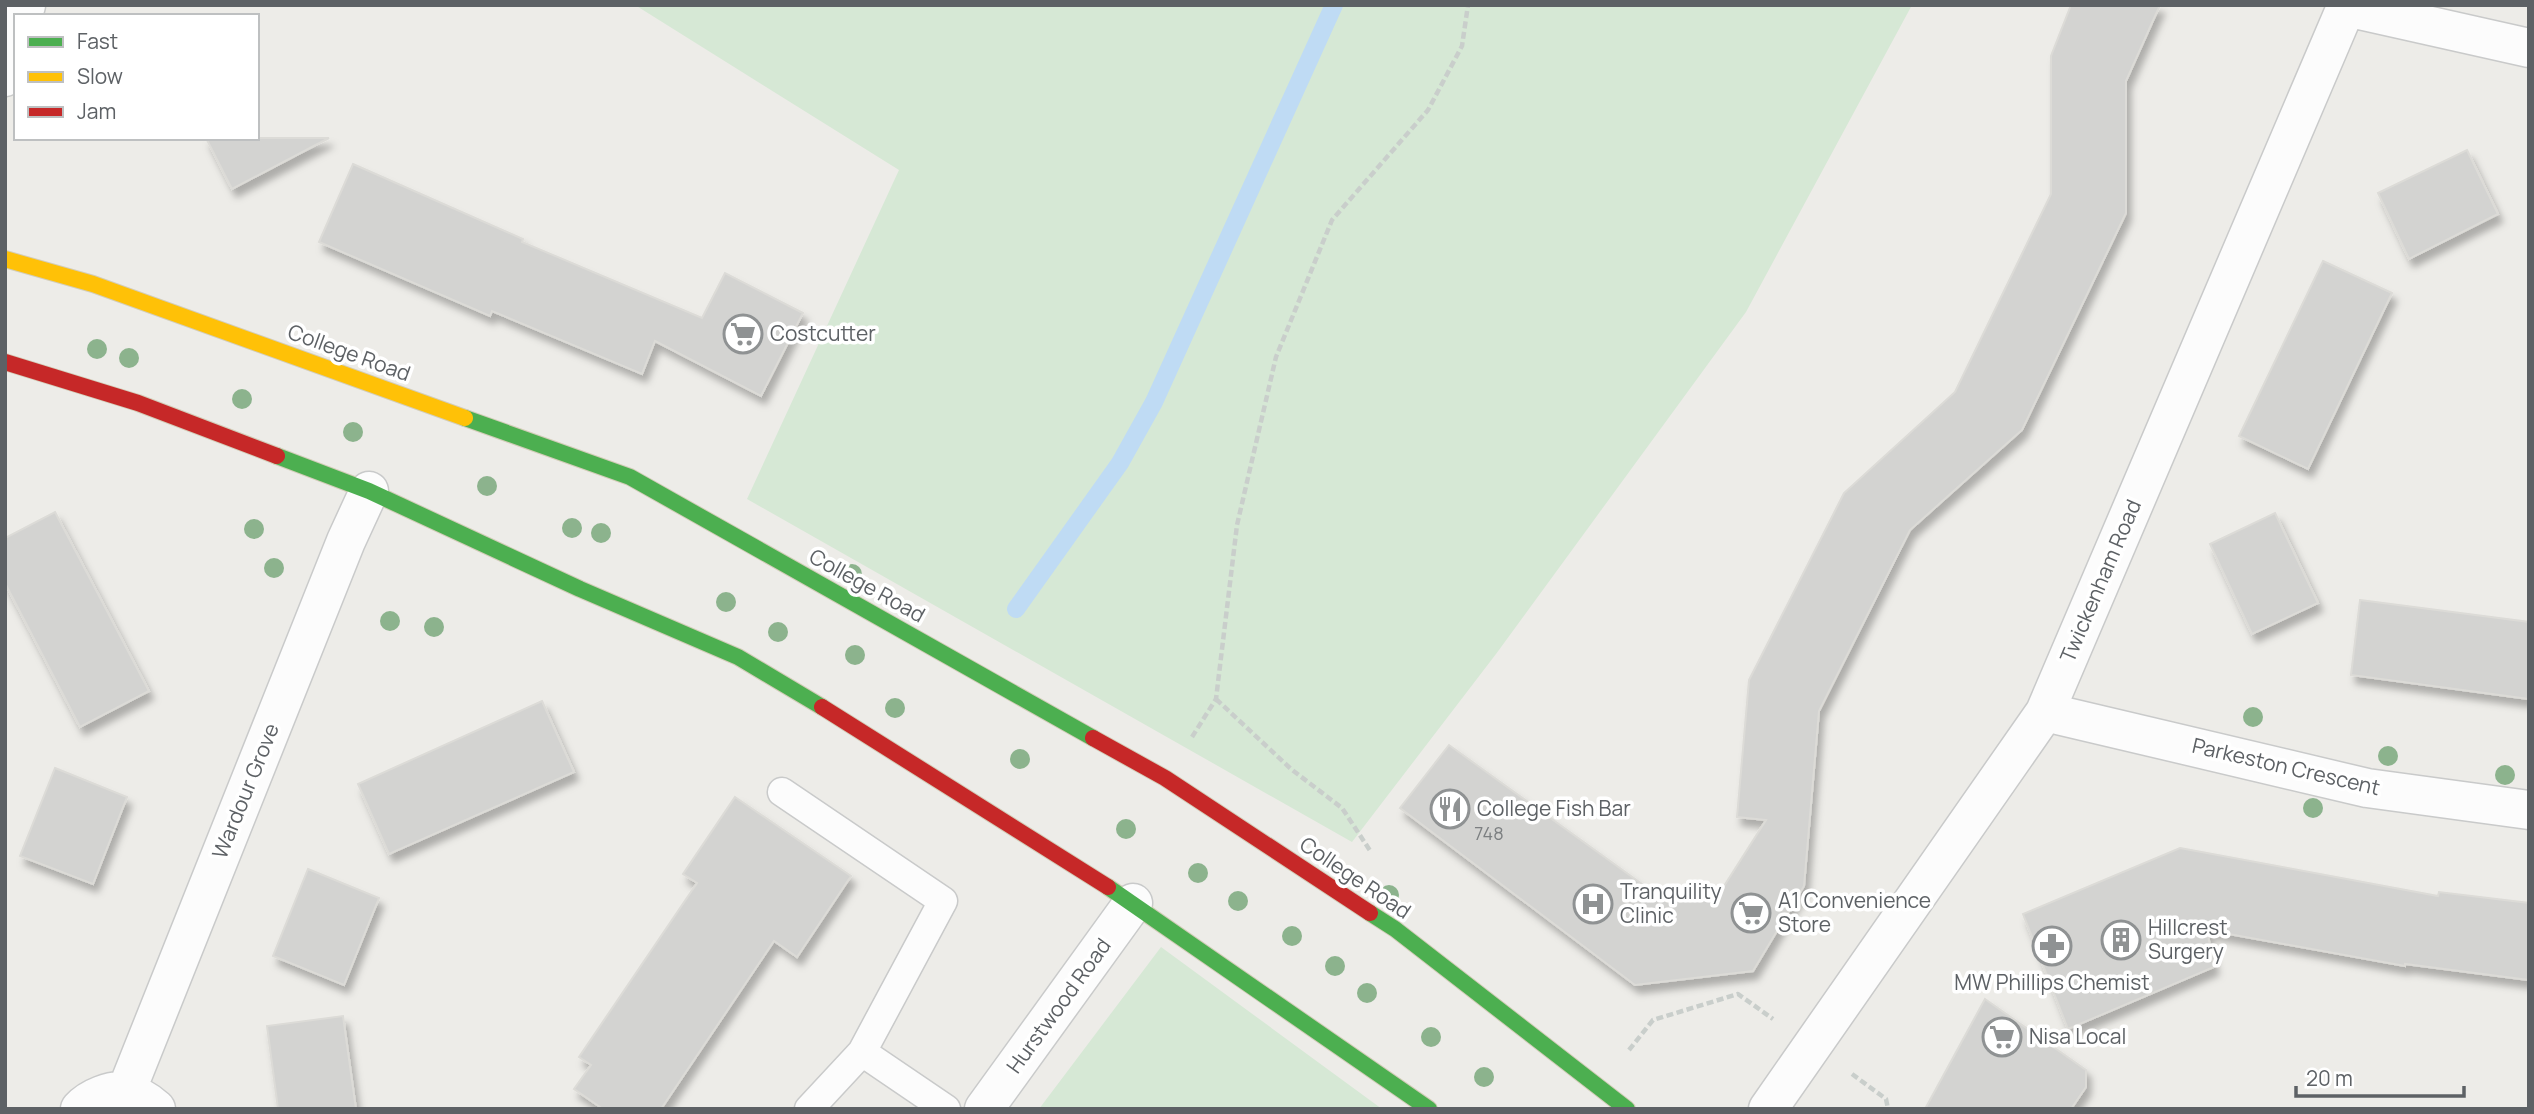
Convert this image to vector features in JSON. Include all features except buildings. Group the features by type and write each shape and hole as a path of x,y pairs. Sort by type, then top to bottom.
{"main road":[{"name":"College Road","path":"5,259 93,284 631,477 1165,778 1395,929 1627,1109"},
{"path":"5,362 138,403 369,491 580,589 738,657 878,741 1133,903 1429,1109"}],"street":[{"path":"2346,6 2529,48"},
{"name":"Twickenham Road","path":"1768,1109 2045,712 2346,6"},
{"path":"5,77 14,48"},
{"name":"Wardour Grove","path":"80,1109 87,1101 106,1094 141,1100 346,541 369,491"},
{"name":"Parkeston Crescent","path":"2045,712 2367,788 2529,810"},
{"name":"Hurstwood Road","path":"984,1109 1133,903"}],"lane":[{"path":"782,792 943,901 862,1052 809,1109"},
{"path":"862,1052 946,1109"}],"path":[{"path":"1376,860 1342,808 1291,769 1216,699 1237,525 1276,357 1332,220 1428,110 1462,46 1468,5"}],"green space":[{"path":"635,5 1912,5 1746,312 1496,654 1352,842 747,499 899,170"},
{"path":"1161,947 1382,1109 1039,1109"}],"waterway":[{"path":"1016,609 1120,463 1154,402 1334,5"}],"traffic: fast":[{"path":"465,418 630,477 1093,738"},
{"path":"277,456 369,491 580,589 738,657 822,707"},
{"path":"1108,887 1429,1109"},
{"path":"1370,913 1395,929 1627,1109"}],"traffic: slow":[{"path":"5,259 93,284 465,418"}],"traffic: jam":[{"path":"5,362 138,403 277,456"},
{"path":"822,707 1108,887"},
{"path":"1093,738 1165,778 1370,913"}],"place":[{"name":"Costcutter","path":"743,334"},
{"name":"College Fish Bar","path":"1450,809"},
{"name":"Tranquility Clinic","path":"1593,904"},
{"name":"A1 Convenience Store","path":"1751,913"},
{"name":"Hillcrest Surgery","path":"2121,940"},
{"name":"MW Phillips Chemist","path":"2052,946"},
{"name":"Nisa Local","path":"2002,1037"}]}
